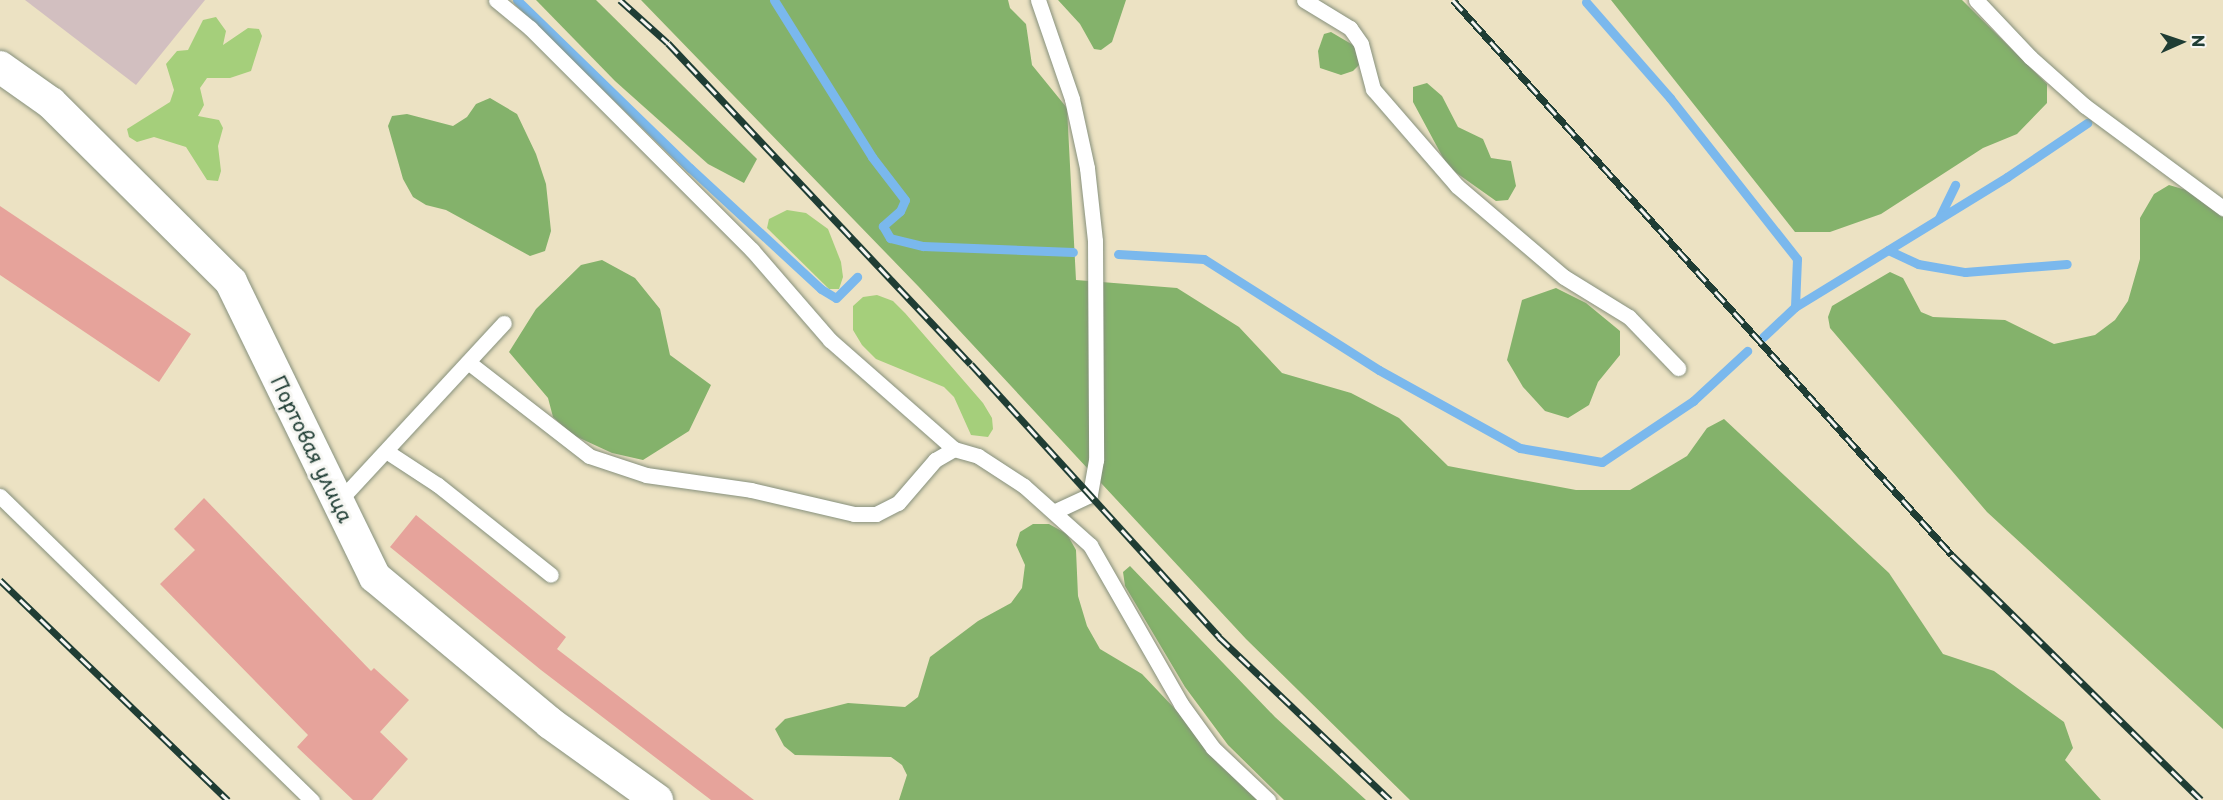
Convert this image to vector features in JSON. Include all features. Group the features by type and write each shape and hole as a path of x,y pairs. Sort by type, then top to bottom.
{"street":[{"name":"Портовая улица","path":"1,70 51,103 231,282 375,577 550,723 657,800"}],"lane":[{"path":"496,0 530,28 752,250 830,340 954,449 978,456 1024,486 1090,545 1181,704 1213,748 1268,800"},
{"path":"1038,0 1072,99 1087,168 1095,241 1096,460 1090,495 1054,512"},
{"path":"1304,0 1350,27 1361,44 1373,89 1456,186 1564,277 1629,317 1678,368"},
{"path":"1976,0 2030,57 2085,106 2223,208"},
{"path":"338,502 504,323"},
{"path":"468,362 589,456 646,475 751,490 854,514 876,514 898,503 935,460 954,449"},
{"path":"386,451 438,485 551,575"},
{"path":"0,496 312,800"}],"shaded area":[{"path":"25,0 205,0 136,85"}],"green space":[{"path":"536,0 596,0 757,159 744,183 708,164 615,81"},
{"path":"641,0 1008,0 1010,8 1026,24 1032,65 1067,108 1076,280 1177,288 1239,327 1282,373 1351,393 1399,418 1448,466 1576,490 1630,490 1687,456 1707,428 1724,419 1889,573 1943,654 1994,671 2064,722 2073,748 2065,760 2101,800 1410,800 1246,639 918,286"},
{"path":"1058,0 1126,0 1112,42 1101,50 1094,49 1080,24"},
{"path":"1611,0 1962,0 2047,84 2047,103 2017,134 1983,148 1881,214 1830,232 1795,232"},
{"path":"216,17 226,31 223,45 248,28 259,29 262,36 251,71 230,78 207,78 200,88 204,105 198,116 219,120 223,128 218,146 221,171 218,181 207,180 186,147 154,137 137,142 129,137 127,129 170,102 174,90 166,64 177,51 188,50 203,20"},
{"path":"1331,32 1353,45 1360,55 1359,65 1353,71 1341,75 1320,68 1318,51 1324,34"},
{"path":"1427,83 1442,96 1458,127 1483,139 1491,158 1511,161 1516,186 1508,200 1496,201 1448,167 1413,102 1413,87"},
{"path":"490,98 517,114 536,154 546,184 551,231 545,251 530,256 446,210 426,205 413,197 403,179 388,126 392,116 407,114 453,126 467,117 476,104"},
{"path":"2169,185 2186,190 2223,217 2223,729 1987,512 1830,328 1828,317 1832,306 1890,272 1903,278 1921,312 1933,317 2005,320 2054,344 2095,335 2115,320 2128,301 2140,259 2140,218 2154,194"},
{"path":"787,210 806,213 828,229 841,262 843,277 839,289 829,289 767,228 769,219"},
{"path":"602,260 635,278 660,309 670,355 711,385 689,431 643,460 612,453 573,435 553,417 548,398 509,352 536,309 581,265"},
{"path":"1556,288 1586,303 1620,331 1620,355 1598,382 1589,405 1568,418 1545,411 1523,387 1507,360 1522,300"},
{"path":"877,295 893,301 905,313 983,403 992,418 993,429 988,437 971,435 954,397 944,387 876,359 862,345 853,330 853,306 863,297"},
{"path":"1033,524 1049,524 1067,534 1076,550 1078,596 1087,626 1100,649 1142,674 1261,800 899,800 907,775 902,765 891,757 795,755 784,746 775,729 785,719 848,703 905,707 918,697 930,657 978,621 1011,603 1022,588 1025,565 1016,545 1020,532"},
{"path":"1130,566 1275,717 1366,800 1284,800 1228,745 1185,687 1125,586 1123,572"}],"building":[{"path":"0,206 191,334 159,382 0,275"},
{"path":"204,498 371,671 374,668 409,700 380,732 408,759 372,800 353,800 297,747 308,735 160,584 195,550 174,529"},
{"path":"416,515 566,637 557,649 754,800 711,800 541,670 390,547"}],"waterway":[{"path":"517,0 690,168 821,289 836,298 857,277"},
{"path":"774,0 872,157 905,200 900,211 883,226 890,238 923,246 1073,252"},
{"path":"1586,2 1670,98 1797,259 1795,307"},
{"path":"1763,337 1795,307 2007,177 2087,123"},
{"path":"1939,218 1955,185"},
{"path":"1888,250 1918,264 1965,272 2067,264"},
{"path":"1118,254 1204,259 1379,370 1520,448 1602,462 1693,401 1747,351"}],"railway":[{"path":"620,0 668,43 971,364 1219,637 1390,800"},
{"path":"1453,0 1952,555 2201,800"},
{"path":"0,580 228,800"}]}
